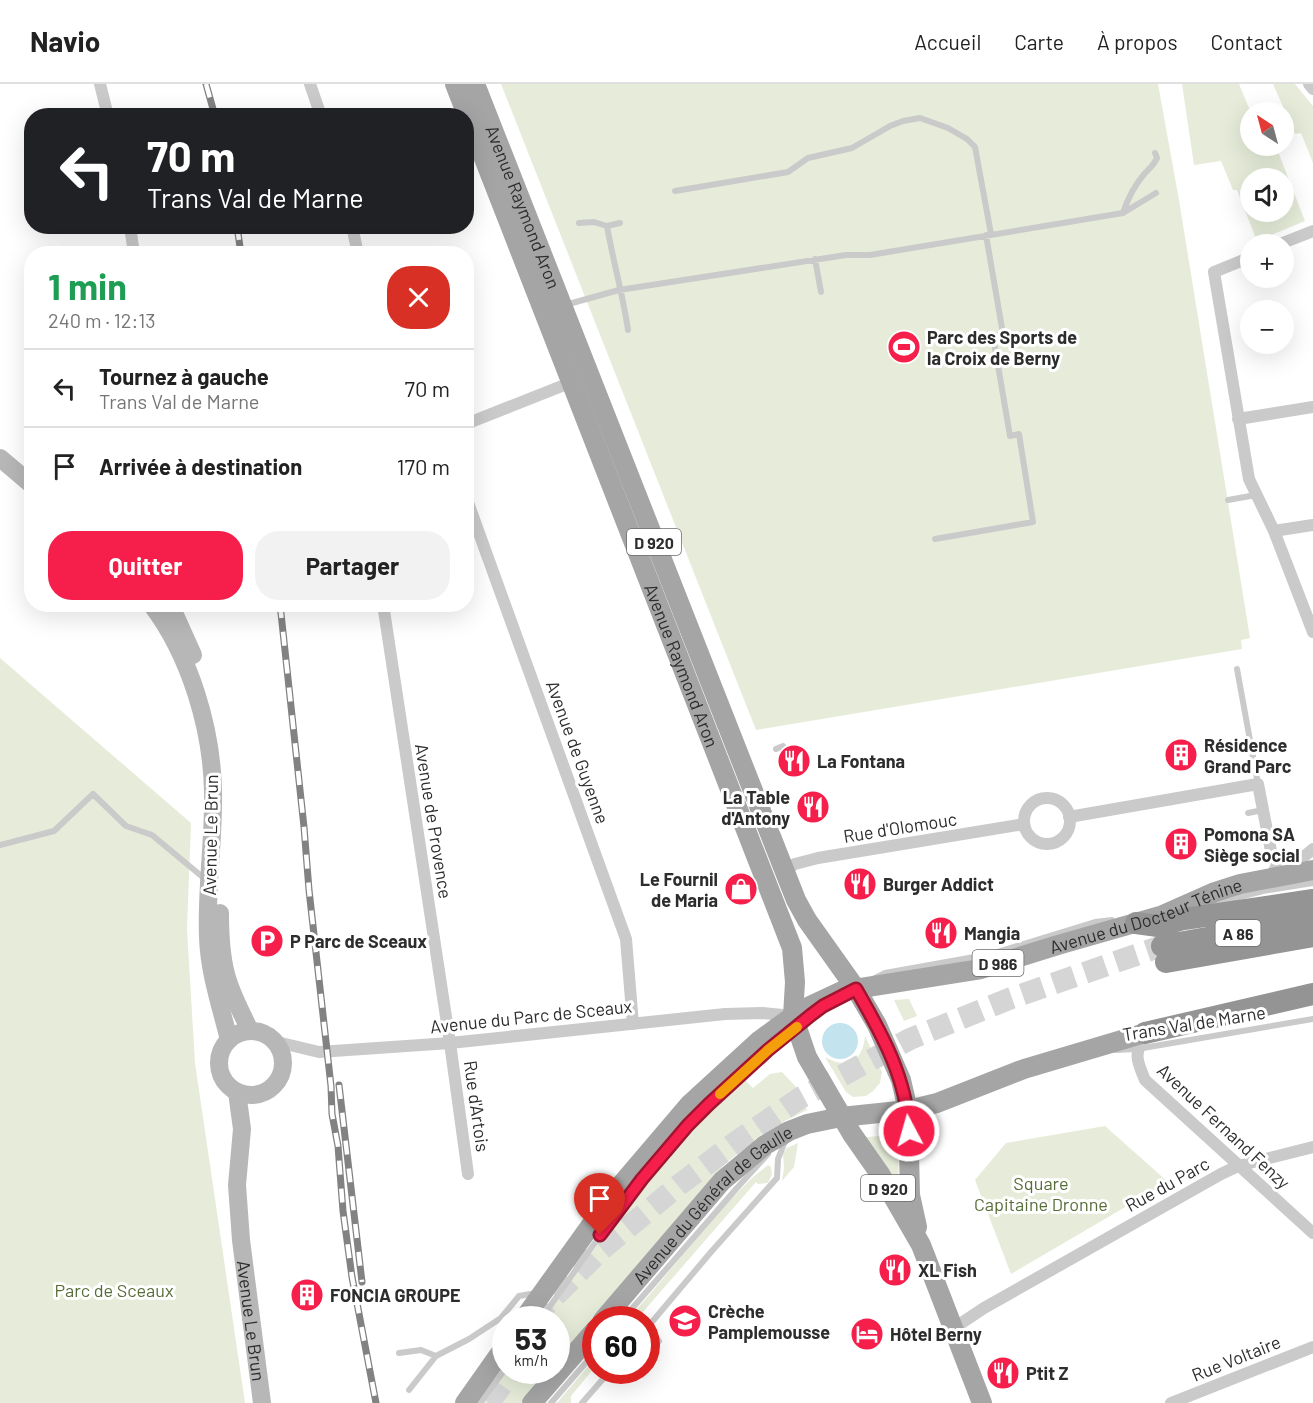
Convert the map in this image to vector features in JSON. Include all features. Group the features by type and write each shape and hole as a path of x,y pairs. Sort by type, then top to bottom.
{"highway":[{"path":"1136,923 1158,926 1313,900"},
{"name":"A 86","path":"1313,919 1164,954 1313,936"},
{"path":"1141,1041 1313,994"}],"main road":[{"name":"Avenue Raymond Aron","path":"455,84 464,108"},
{"name":"Avenue Raymond Aron","path":"475,84 796,900 807,920 856,989"},
{"name":"Avenue Raymond Aron","path":"474,132 792,948 798,1021"},
{"path":"0,458 24,478"},
{"name":"Avenue Le Brun","path":"156,612 185,663 204,719 213,791 215,886 226,974 250,1031"},
{"name":"Avenue Le Brun","path":"174,612 202,678 214,717 223,773 215,886 208,938 212,968 229,1040"},
{"name":"Avenue du Docteur Ténine","path":"856,989 981,969 1163,915 1215,891 1304,871"},
{"name":"D 986","path":"533,1306 614,1193 689,1105 760,1040 798,1021 812,1005 842,991 856,989"},
{"name":"D 920","path":"856,989 877,1025 901,1080 908,1110 910,1195 921,1245"},
{"name":"D 920","path":"798,1021 807,1056 841,1117 880,1174 921,1245 982,1403"},
{"path":"250,1031 267,1036 273,1041 282,1060 282,1070 278,1080 271,1088 253,1095 237,1092 228,1086 219,1068 219,1058 229,1040 235,1035 250,1031"},
{"path":"908,1110 937,1103 1024,1069 1080,1052 1141,1041"},
{"name":"Avenue Le Brun","path":"237,1092 242,1129 237,1185 241,1240 262,1403"},
{"name":"Avenue Le Brun","path":"242,1129 262,1093"},
{"name":"Avenue du Général de Gaulle","path":"615,1306 723,1181 765,1145 807,1124 841,1117 908,1110"},
{"path":"532,1403 582,1345"},
{"path":"465,1403 492,1365"}],"street":[{"path":"100,84 106,108"},
{"path":"310,84 318,108"},
{"path":"1309,84 1313,89"},
{"path":"1294,238 1313,231"},
{"path":"1240,261 1214,272 1249,479 1274,531 1313,632"},
{"path":"474,421 572,382"},
{"path":"1238,419 1313,407"},
{"name":"Avenue de Guyenne","path":"474,519 626,939 633,1024"},
{"path":"1274,531 1313,525"},
{"name":"Avenue de Provence","path":"384,612 450,1042"},
{"path":"1069,817 1258,784 1271,851 1277,865 1272,877"},
{"path":"1043,798 1050,798 1063,804 1069,817 1067,831 1057,841 1051,843 1036,841 1026,831 1024,824 1026,810 1030,804 1043,798"},
{"name":"Rue d'Olomouc","path":"784,871 795,864 818,858 1024,824"},
{"name":"Avenue du Docteur Ténine","path":"1304,871 1301,859 1313,849"},
{"name":"Avenue du Parc de Sceaux","path":"273,1041 319,1052 450,1042 745,1013 762,1013 798,1021"},
{"name":"Avenue Fernand Fenzy","path":"1141,1041 1138,1063 1144,1080 1313,1233"},
{"name":"Rue d'Artois","path":"450,1042 468,1174"},
{"name":"Rue du Parc","path":"954,1328 984,1308 1221,1174 1238,1166 1313,1147"},
{"name":"Rue Voltaire","path":"1171,1403 1313,1347"}],"lane":[{"path":"675,191 788,172 808,158 852,148 890,126 920,118 948,128 967,139 975,147 1003,334 993,336 1010,436 1019,434 1033,522 935,539"},
{"path":"1123,213 1130,192 1146,171 1155,165 1157,158 1155,153"},
{"path":"562,307 619,290 846,255 870,255 1123,213 1156,193"},
{"path":"579,223 594,222 607,226 620,223"},
{"path":"607,226 628,330"},
{"path":"815,260 821,292"},
{"path":"1228,500 1256,495"},
{"path":"1237,669 1258,784"},
{"path":"776,749 783,746"},
{"path":"0,845 54,831 93,794 126,826 152,835 215,886"},
{"path":"1248,813 1264,810"},
{"path":"817,1010 885,973 991,954 1095,922 1163,915 1263,891 1313,883"},
{"name":"Trans Val de Marne","path":"1141,1041 1313,1019"},
{"path":"550,1306 613,1217 688,1125 798,1021"},
{"path":"634,1306 789,1131"},
{"path":"660,1313 777,1178 778,1159 789,1131"},
{"path":"409,1390 435,1356 469,1339 501,1318 519,1296 543,1292"},
{"path":"399,1353 421,1350 435,1356"},
{"path":"550,1403 582,1367"},
{"path":"480,1403 494,1384"},
{"path":"582,1403 599,1384"}],"green space":[{"name":"Parc des Sports de la Croix de Berny","path":"501,84 1158,84 1250,638 1241,640 1242,649 756,730"},
{"path":"1182,84 1239,84 1246,102 1240,102 1240,156 1280,156 1284,168 1240,168 1240,198 1237,190 1233,190 1221,161 1194,165"},
{"path":"1273,84 1295,84 1313,106 1313,163 1301,133 1295,134 1294,132 1294,102 1281,102"},
{"path":"1294,193 1305,221 1274,234 1254,234 1250,222 1294,222"},
{"name":"Parc de Sceaux","path":"0,658 191,823 187,929 195,1063 245,1403 0,1403"},
{"path":"909,999 917,1016 904,1021 894,1000"},
{"path":"865,1036 882,1072 880,1083 866,1096 853,1097 846,1092 825,1057 840,1063 852,1061 861,1052"},
{"path":"782,1072 799,1090 807,1110 767,1130 725,1164 605,1306 582,1306 582,1333 570,1347 570,1306 552,1306 650,1174 690,1130 743,1078 753,1088 770,1074"},
{"name":"Square Capitaine Dronne","path":"1105,1126 1168,1182 1011,1274 975,1180 1006,1143"},
{"path":"898,1134 899,1194 859,1138"},
{"path":"798,1143 794,1167 782,1181 783,1154 787,1148"},
{"path":"768,1165 771,1167 772,1174 768,1183 758,1184 756,1182 648,1306 640,1306 725,1205"},
{"path":"582,1373 582,1383 571,1396 571,1403 557,1403"},
{"path":"496,1384 537,1384 521,1403 482,1403"}],"water":[{"path":"840,1023 852,1029 858,1041 852,1053 840,1059 828,1053 822,1041 828,1029"}],"tunnel":[{"path":"545,1306 601,1250 679,1185 800,1098 910,1039 1009,999 1162,946"},
{"path":"489,1403 503,1384"}],"railway":[{"path":"206,84 213,108"},
{"path":"238,234 240,246"},
{"path":"281,612 343,1211 352,1277 376,1403"},
{"path":"339,1085 362,1282"}],"slow traffic":[{"path":"720,1094 797,1027"}],"place":[{"name":"Parc des Sports de la Croix de Berny","path":"904,347"},
{"name":"Résidence Grand Parc","path":"1181,755"},
{"name":"La Fontana","path":"794,761"},
{"name":"La Table d'Antony","path":"813,807"},
{"name":"Pomona SA Siège social","path":"1181,844"},
{"name":"Burger Addict","path":"860,884"},
{"name":"Le Fournil de Maria","path":"741,889"},
{"name":"Mangia","path":"941,933"},
{"name":"P Parc de Sceaux","path":"267,941"},
{"name":"XL Fish","path":"895,1270"},
{"name":"FONCIA GROUPE","path":"307,1295"},
{"name":"Crèche Pamplemousse","path":"685,1321"},
{"name":"Hôtel Berny","path":"867,1334"},
{"name":"Ptit Z","path":"1003,1373"}],"route":[{"path":"600,1235 642,1179 709,1104 768,1050 811,1015 856,989 877,1025 901,1080 908,1110 909,1131"}]}
